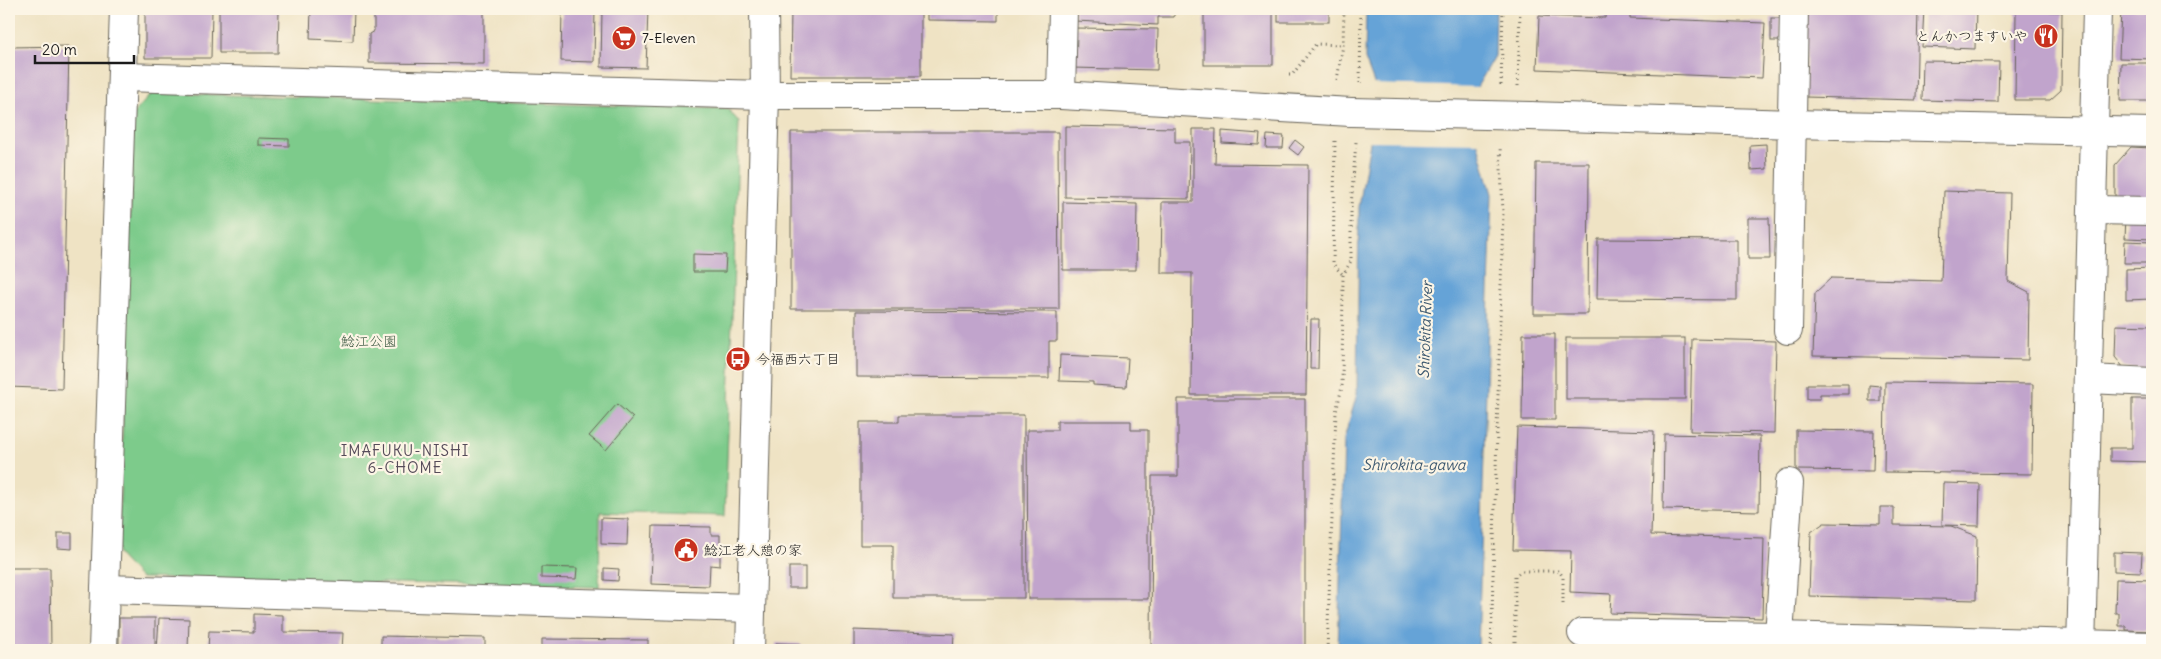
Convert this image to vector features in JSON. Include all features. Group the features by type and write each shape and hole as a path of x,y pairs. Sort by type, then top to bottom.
{"street":[{"path":"103,650 124,9"},
{"path":"750,650 765,95 764,9"},
{"path":"1060,95 1064,9"},
{"path":"1788,330 1794,9"},
{"path":"2081,647 2097,9"},
{"path":"122,78 765,95 1060,95 1349,112 1524,106 1791,124 2152,132"},
{"path":"2093,210 2152,211"},
{"path":"2089,379 2152,382"},
{"path":"1778,636 1789,483"},
{"path":"105,589 751,608"},
{"path":"1582,633 1778,636 2081,647 2152,646"}],"path":[{"path":"1336,80 1343,45 1344,9"},
{"path":"1343,275 1333,264 1361,9"},
{"path":"1501,94 1504,9"},
{"path":"1520,9 1524,106"},
{"path":"1283,75 1292,75 1316,44 1343,45"},
{"path":"1327,650 1336,412 1342,387 1343,275 1351,262 1351,206 1356,139"},
{"path":"1500,140 1503,213 1491,649 1515,648 1515,576 1522,571 1559,571"}],"green space":[{"name":"鯰江公園","path":"152,93 728,109 739,122 725,516 600,512 599,587 140,578 118,554 134,113"}],"water":[{"name":"Shirokita-gawa","path":"1366,9 1496,9 1495,56 1477,87 1477,141 1492,194 1478,650 1338,650 1344,439 1357,394 1359,207 1371,137 1374,83 1365,59"}],"pier":[{"path":"1371,84 1480,87 1480,143 1368,141"}],"building":[{"path":"145,9 212,9 211,58 145,58"},
{"path":"219,9 279,10 278,53 219,53"},
{"path":"311,9 354,9 353,41 310,39"},
{"path":"374,9 484,9 484,64 369,63 369,34 374,31"},
{"path":"562,9 595,9 594,62 561,61"},
{"name":"7-Eleven","path":"602,9 648,9 646,68 601,67"},
{"path":"791,9 921,9 921,76 790,76"},
{"path":"927,9 998,9 998,21 927,20"},
{"path":"1075,9 1174,9 1174,17 1158,17 1158,25 1075,21"},
{"path":"1278,9 1329,9 1329,22 1278,22"},
{"path":"1606,9 1630,9 1630,18 1765,23 1762,78 1537,69 1539,16 1605,18"},
{"path":"1808,9 1918,9 1916,100 1805,97"},
{"path":"1924,9 1976,9 1975,49 1922,47"},
{"path":"2121,9 2152,9 2152,59 2119,58"},
{"path":"2016,11 2062,12 2061,90 2050,100 2015,100"},
{"path":"1204,13 1273,13 1273,65 1204,65"},
{"path":"1771,18 1781,18 1781,41 1771,41"},
{"path":"1073,28 1158,29 1157,70 1072,68"},
{"path":"69,46 62,389 9,387 9,47"},
{"path":"1923,61 1999,62 1998,102 1922,100"},
{"path":"2121,63 2152,63 2152,101 2120,101"},
{"path":"1065,126 1175,128 1175,142 1190,142 1189,199 1065,197"},
{"path":"1193,129 1216,129 1215,164 1308,165 1306,395 1191,395 1192,273 1161,273 1162,202 1193,202"},
{"path":"1222,131 1260,134 1259,145 1222,143"},
{"path":"791,132 1058,132 1059,309 791,309"},
{"path":"1267,135 1284,136 1283,148 1266,148"},
{"path":"258,138 289,139 289,146 258,145"},
{"path":"1295,140 1304,147 1298,155 1289,148"},
{"path":"1766,144 1767,169 1751,170 1750,145"},
{"path":"2131,147 2151,148 2151,201 2115,201 2115,165"},
{"path":"1536,163 1589,163 1588,314 1534,314"},
{"path":"1944,191 2010,193 2008,281 2029,292 2028,360 1813,356 1815,293 1831,278 1941,281"},
{"path":"1063,202 1137,204 1136,270 1063,270"},
{"path":"2126,217 2152,217 2152,239 2125,238"},
{"path":"1748,218 1769,218 1770,259 1748,259"},
{"path":"1598,239 1737,240 1737,300 1597,299"},
{"path":"2125,241 2152,242 2152,263 2124,263"},
{"path":"693,254 726,255 725,272 693,272"},
{"path":"2152,268 2152,299 2126,300 2126,269"},
{"path":"856,311 1057,312 1057,341 1049,341 1049,378 856,377"},
{"path":"1311,319 1319,319 1318,369 1310,369"},
{"path":"2116,325 2152,326 2152,369 2124,368 2115,357"},
{"path":"1523,334 1555,334 1555,420 1522,420"},
{"path":"1566,338 1685,338 1685,399 1566,399"},
{"path":"1692,339 1776,341 1774,433 1690,431"},
{"path":"1060,355 1128,358 1126,387 1093,385 1093,382 1059,381"},
{"path":"1885,382 2033,384 2032,474 1884,472"},
{"path":"1807,384 1848,384 1848,394 1820,394 1820,399 1807,399"},
{"path":"1869,385 1880,386 1880,401 1869,401"},
{"path":"1178,399 1305,399 1305,650 1151,650 1152,476 1178,476"},
{"path":"2132,399 2152,399 2152,462 2110,461 2110,448 2132,448"},
{"path":"617,404 633,418 606,450 589,436"},
{"path":"899,415 1024,415 1024,598 893,598 893,545 860,545 860,422 899,422"},
{"path":"1057,421 1131,421 1131,430 1148,430 1148,599 1028,599 1027,430 1057,430"},
{"path":"1517,427 1654,431 1651,535 1764,538 1762,618 1610,613 1611,594 1570,592 1571,551 1513,550"},
{"path":"1796,430 1874,431 1873,471 1796,470"},
{"path":"1664,434 1760,436 1759,511 1663,509"},
{"path":"1943,483 1980,484 1979,526 1942,525"},
{"path":"1880,507 1894,507 1894,525 1951,526 1977,536 1976,600 1809,596 1811,532 1824,523 1880,524"},
{"path":"601,518 628,519 627,545 601,544"},
{"name":"鯰江老人憩の家","path":"653,526 711,527 711,535 720,535 720,566 710,565 709,586 651,584"},
{"path":"58,533 72,533 72,549 58,548"},
{"path":"2114,552 2142,553 2141,572 2114,571"},
{"path":"541,567 577,568 576,579 541,578"},
{"path":"789,567 805,567 805,588 789,588"},
{"path":"9,568 50,568 51,650 9,650"},
{"path":"604,568 619,569 618,581 604,580"},
{"path":"2116,579 2152,580 2152,631 2126,630 2126,626 2119,626 2119,613 2115,613"},
{"path":"254,614 283,615 283,632 343,633 342,650 208,650 209,631 254,632"},
{"path":"119,618 155,618 155,650 119,650"},
{"path":"159,618 189,619 188,650 157,650"},
{"path":"854,630 954,634 953,650 854,650"},
{"path":"381,636 485,638 485,650 381,650"},
{"path":"542,639 648,640 648,650 542,650"},
{"path":"776,643 801,644 801,650 776,650"}],"place":[{"name":"とんかつますいや","path":"2046,36"},
{"name":"7-Eleven","path":"624,38"},
{"name":"今福西六丁目","path":"738,359"},
{"name":"鯰江老人憩の家","path":"686,550"}],"district":[{"name":"IMAFUKU-NISHI 6-CHOME","path":"405,458"}],"water label":[{"name":"Shirokita River","path":"1425,330"}]}
